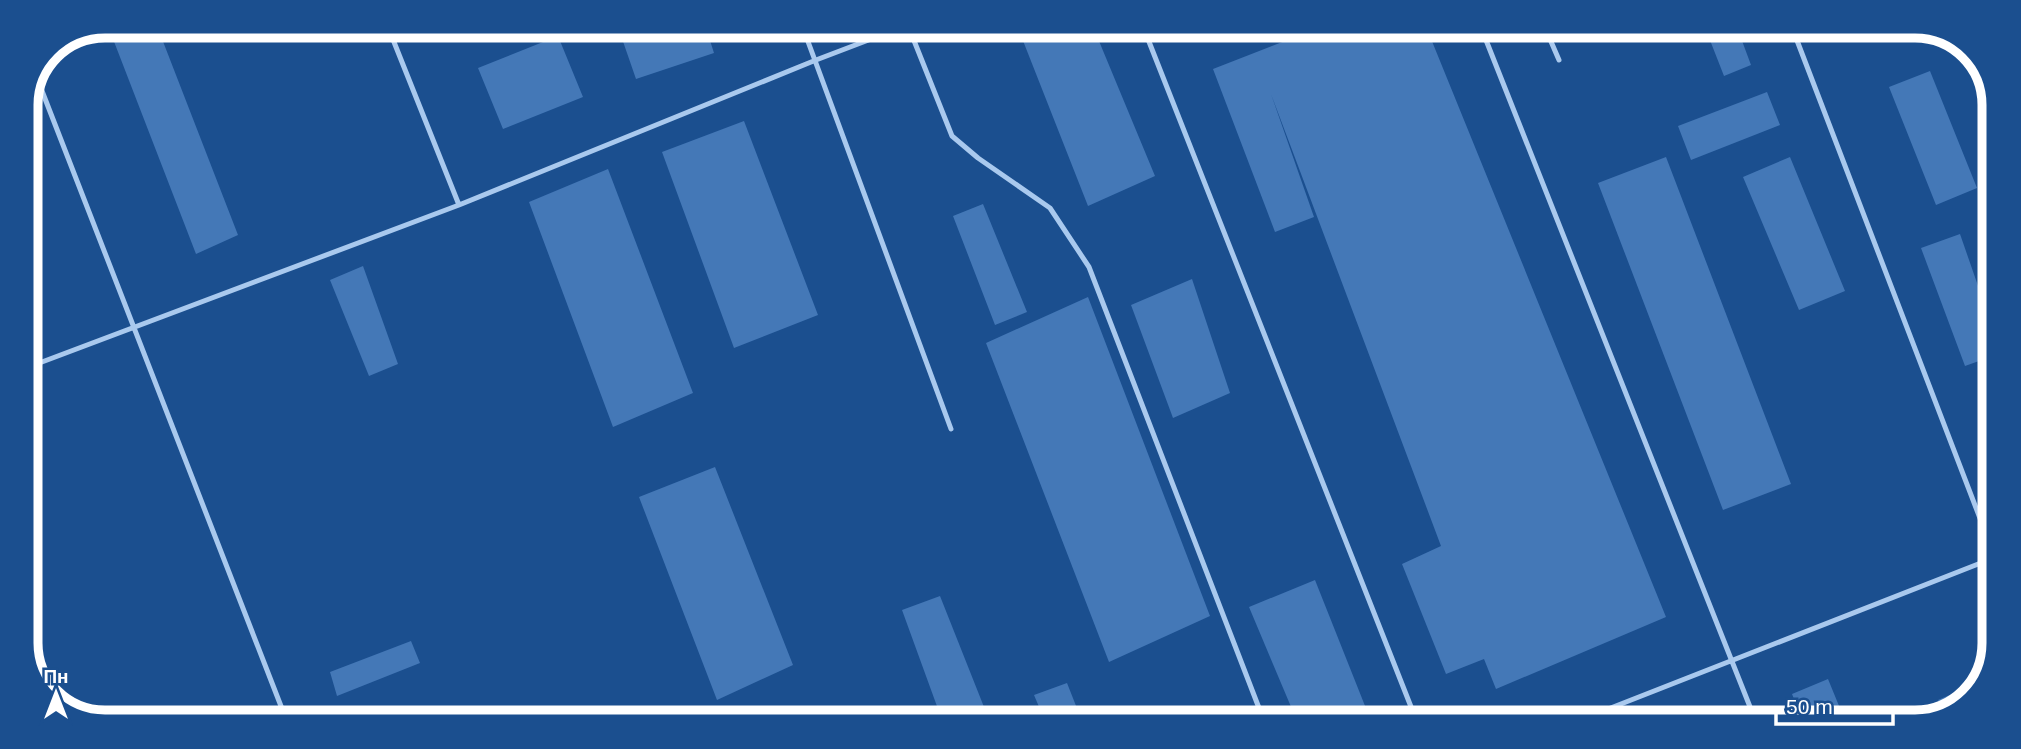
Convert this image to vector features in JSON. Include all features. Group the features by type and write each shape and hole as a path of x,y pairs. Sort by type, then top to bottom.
{"lane":[{"path":"392,38 459,205"},
{"path":"807,38 951,429"},
{"path":"38,363 459,205 874,38"},
{"path":"913,38 952,136 978,158 1050,208 1090,267 1260,710"},
{"path":"1148,38 1411,710"},
{"path":"1485,38 1751,710"},
{"path":"1549,38 1559,60"},
{"path":"1796,38 1982,524"},
{"path":"41,89 283,710"},
{"path":"1605,710 1982,563"}],"building":[{"path":"113,38 162,38 238,235 196,254"},
{"path":"559,38 583,97 503,129 478,68"},
{"path":"622,38 709,38 714,53 636,79"},
{"path":"1022,38 1098,38 1155,176 1088,206"},
{"path":"1293,38 1431,38 1666,617 1496,689 1484,659 1446,674 1402,564 1441,546 1271,94 1314,217 1275,232 1213,69"},
{"path":"1709,38 1741,38 1751,65 1724,76"},
{"path":"1930,71 1977,188 1936,205 1889,87"},
{"path":"1767,92 1780,125 1691,160 1678,126"},
{"path":"744,121 818,315 734,348 662,152"},
{"path":"1666,157 1791,484 1723,510 1598,183"},
{"path":"1790,157 1845,291 1799,310 1743,177"},
{"path":"608,169 693,393 613,427 529,202"},
{"path":"983,204 1027,312 995,325 953,216"},
{"path":"1960,234 1982,297 1982,360 1965,366 1921,248"},
{"path":"363,266 398,364 369,376 330,280"},
{"path":"1192,279 1230,393 1173,418 1131,305"},
{"path":"1088,297 1210,616 1109,662 986,343"},
{"path":"715,467 793,665 717,700 639,497"},
{"path":"1315,580 1367,710 1292,710 1249,607"},
{"path":"940,596 984,707 976,710 938,710 902,610"},
{"path":"411,641 420,663 337,696 330,672"},
{"path":"1828,679 1841,710 1798,710 1792,694"},
{"path":"1067,683 1078,710 1040,710 1034,695"},
{"path":"1965,688 1941,705 1938,700"}]}
